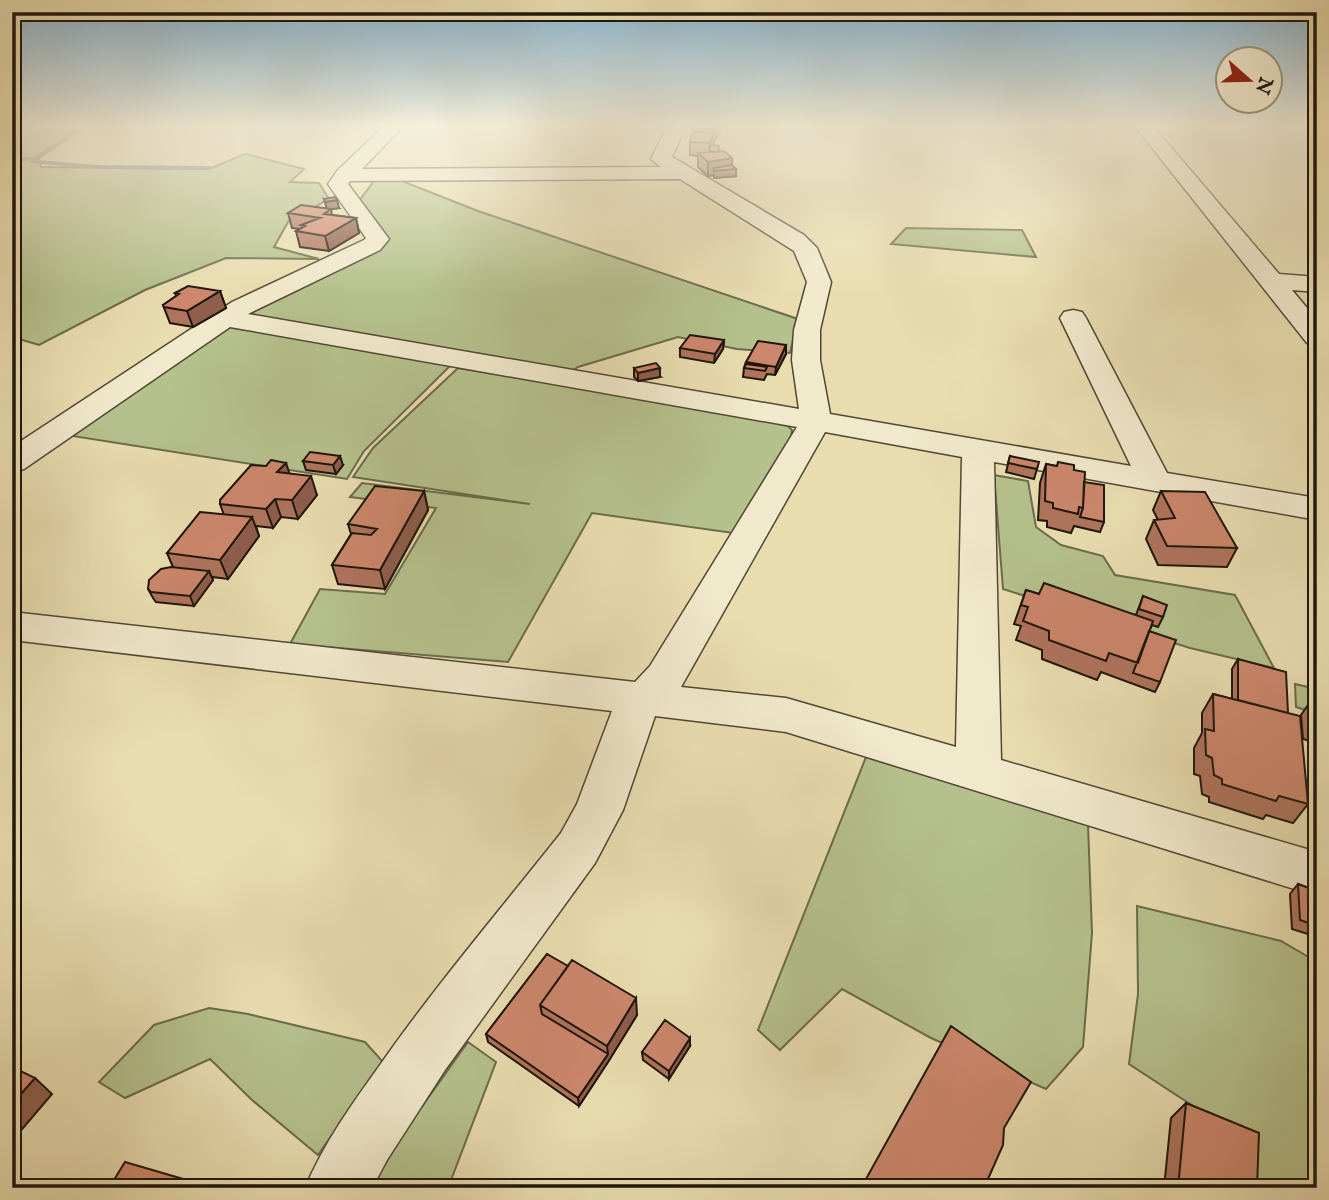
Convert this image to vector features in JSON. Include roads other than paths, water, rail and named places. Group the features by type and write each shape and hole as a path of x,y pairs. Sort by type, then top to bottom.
{"street":[{"path":"12,462 241,307 372,245 378,239 338,184 340,181"},
{"path":"337,1188 365,1138 425,1050 578,848 604,799 634,712 665,677 816,421 806,360 806,340 819,282 804,248 707,181"},
{"path":"1189,181 1270,281 1307,316 1317,337"},
{"path":"1270,281 1317,285"},
{"path":"226,318 1317,509"},
{"path":"1073,318 1155,481"},
{"path":"978,450 978,771"},
{"path":"12,626 786,715 1317,874"}]}
